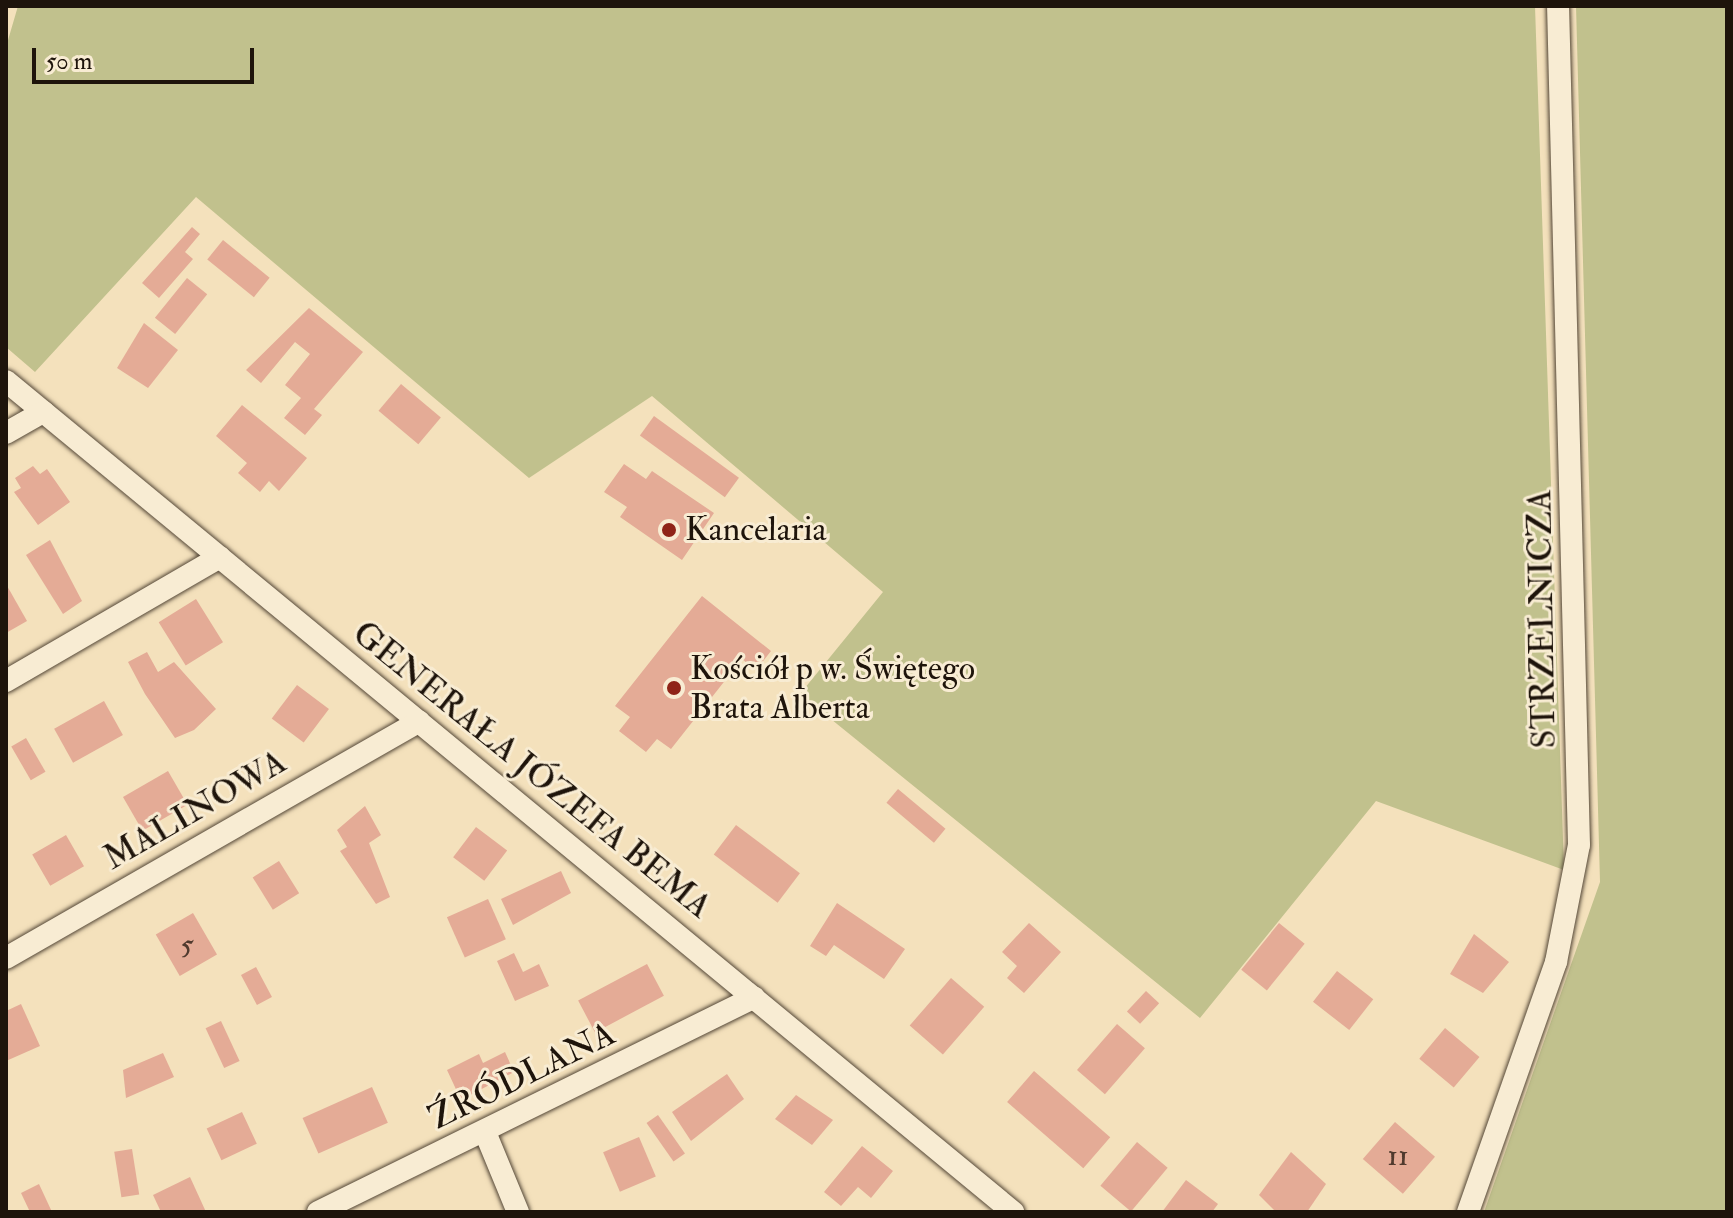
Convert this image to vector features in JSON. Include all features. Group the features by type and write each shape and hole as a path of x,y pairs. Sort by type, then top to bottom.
{"street":[{"name":"STRZELNICZA","path":"1468,1212 1556,962 1579,845 1558,6"},
{"name":"GENERAŁA JÓZEFA BEMA","path":"6,381 1013,1212"},
{"path":"6,433 43,412"},
{"path":"6,681 220,557"},
{"name":"MALINOWA","path":"6,958 419,721"},
{"name":"ŹRÓDLANA","path":"318,1212 754,997"},
{"path":"485,1132 518,1212"}],"green space":[{"path":"18,6 1535,6 1564,870 1376,801 1200,1018 800,694 883,592 652,396 529,478 196,197 35,372 6,347 6,47"},
{"path":"1576,6 1727,6 1727,1212 1484,1212 1600,882"}],"building":[{"path":"192,227 200,234 185,252 193,259 159,298 142,283"},
{"path":"223,240 270,278 254,297 207,259"},
{"path":"187,278 207,294 175,334 155,318"},
{"path":"309,308 363,352 314,409 322,415 305,435 284,418 301,398 285,385 310,354 295,342 261,383 246,370"},
{"path":"144,323 178,350 148,388 117,368"},
{"path":"401,384 441,417 418,444 379,411"},
{"path":"242,405 307,458 279,491 269,481 260,492 238,473 247,463 216,436"},
{"path":"654,416 739,478 725,497 640,435"},
{"path":"624,464 646,479 652,471 714,513 682,560 620,517 627,507 604,492"},
{"path":"33,466 40,474 47,469 70,502 38,525 14,492 21,488 15,478"},
{"path":"50,540 82,601 63,614 26,555"},
{"path":"6,584 27,621 6,633"},
{"name":"Kościół p w. Świętego Brata Alberta","path":"702,596 771,651 756,670 742,659 671,749 657,739 646,752 619,731 630,717 615,706"},
{"path":"196,599 223,642 186,666 159,622"},
{"path":"147,652 158,672 174,662 216,709 194,730 175,738 145,694 128,662"},
{"path":"297,685 329,709 304,743 272,719"},
{"path":"104,701 123,735 73,763 54,729"},
{"path":"26,738 46,772 31,780 11,746"},
{"path":"168,771 188,805 142,831 123,797"},
{"path":"898,789 945,829 934,843 886,803"},
{"path":"365,806 381,835 369,843 390,897 376,904 340,851 347,847 337,830"},
{"path":"736,825 800,873 778,903 714,855"},
{"path":"476,827 507,850 484,881 453,857"},
{"path":"66,835 84,866 50,886 32,854"},
{"path":"279,861 299,893 273,910 253,877"},
{"path":"561,871 571,893 513,925 501,899"},
{"path":"488,899 506,939 465,957 447,917"},
{"path":"837,903 905,949 884,979 834,945 826,956 810,946"},
{"path":"193,913 217,955 180,976 156,934"},
{"path":"1029,923 1061,952 1024,993 1007,978 1017,966 1002,952"},
{"path":"1279,923 1305,944 1267,990 1241,970"},
{"path":"1474,934 1509,962 1483,993 1450,974"},
{"path":"514,953 523,972 539,964 549,986 515,1001 497,961"},
{"path":"647,964 664,996 595,1032 578,1001"},
{"path":"256,967 272,997 257,1005 241,975"},
{"path":"1337,971 1373,999 1349,1030 1313,1002"},
{"path":"951,978 984,1007 943,1054 910,1026"},
{"path":"1146,991 1159,1003 1140,1024 1127,1011"},
{"path":"21,1004 40,1046 6,1061 6,1011"},
{"path":"221,1021 240,1061 224,1068 206,1028"},
{"path":"1117,1024 1145,1048 1105,1094 1077,1070"},
{"path":"1445,1028 1479,1057 1454,1088 1419,1059"},
{"path":"505,1052 514,1072 461,1100 447,1070 479,1054 483,1063"},
{"path":"163,1053 174,1077 126,1098 123,1070"},
{"path":"1034,1071 1110,1137 1083,1168 1007,1102"},
{"path":"727,1074 744,1099 691,1141 672,1112"},
{"path":"372,1087 388,1123 318,1154 303,1118"},
{"path":"796,1095 833,1120 812,1145 775,1119"},
{"path":"242,1112 257,1144 221,1160 207,1128"},
{"path":"658,1115 685,1154 673,1162 647,1123"},
{"path":"1395,1122 1435,1157 1403,1194 1363,1159"},
{"path":"639,1137 656,1177 620,1192 603,1152"},
{"path":"1137,1142 1168,1168 1131,1211 1100,1186"},
{"path":"862,1146 893,1171 871,1198 858,1187 841,1206 824,1192"},
{"path":"132,1149 139,1194 121,1197 114,1152"},
{"path":"1291,1152 1326,1184 1307,1212 1276,1212 1259,1195"},
{"path":"190,1177 206,1212 161,1212 153,1195"},
{"path":"1186,1180 1218,1204 1212,1212 1162,1212"},
{"path":"39,1184 52,1212 30,1212 21,1193"}],"place":[{"name":"Kancelaria","path":"669,530"},
{"name":"Kościół p w. Świętego Brata Alberta","path":"674,688"}]}
